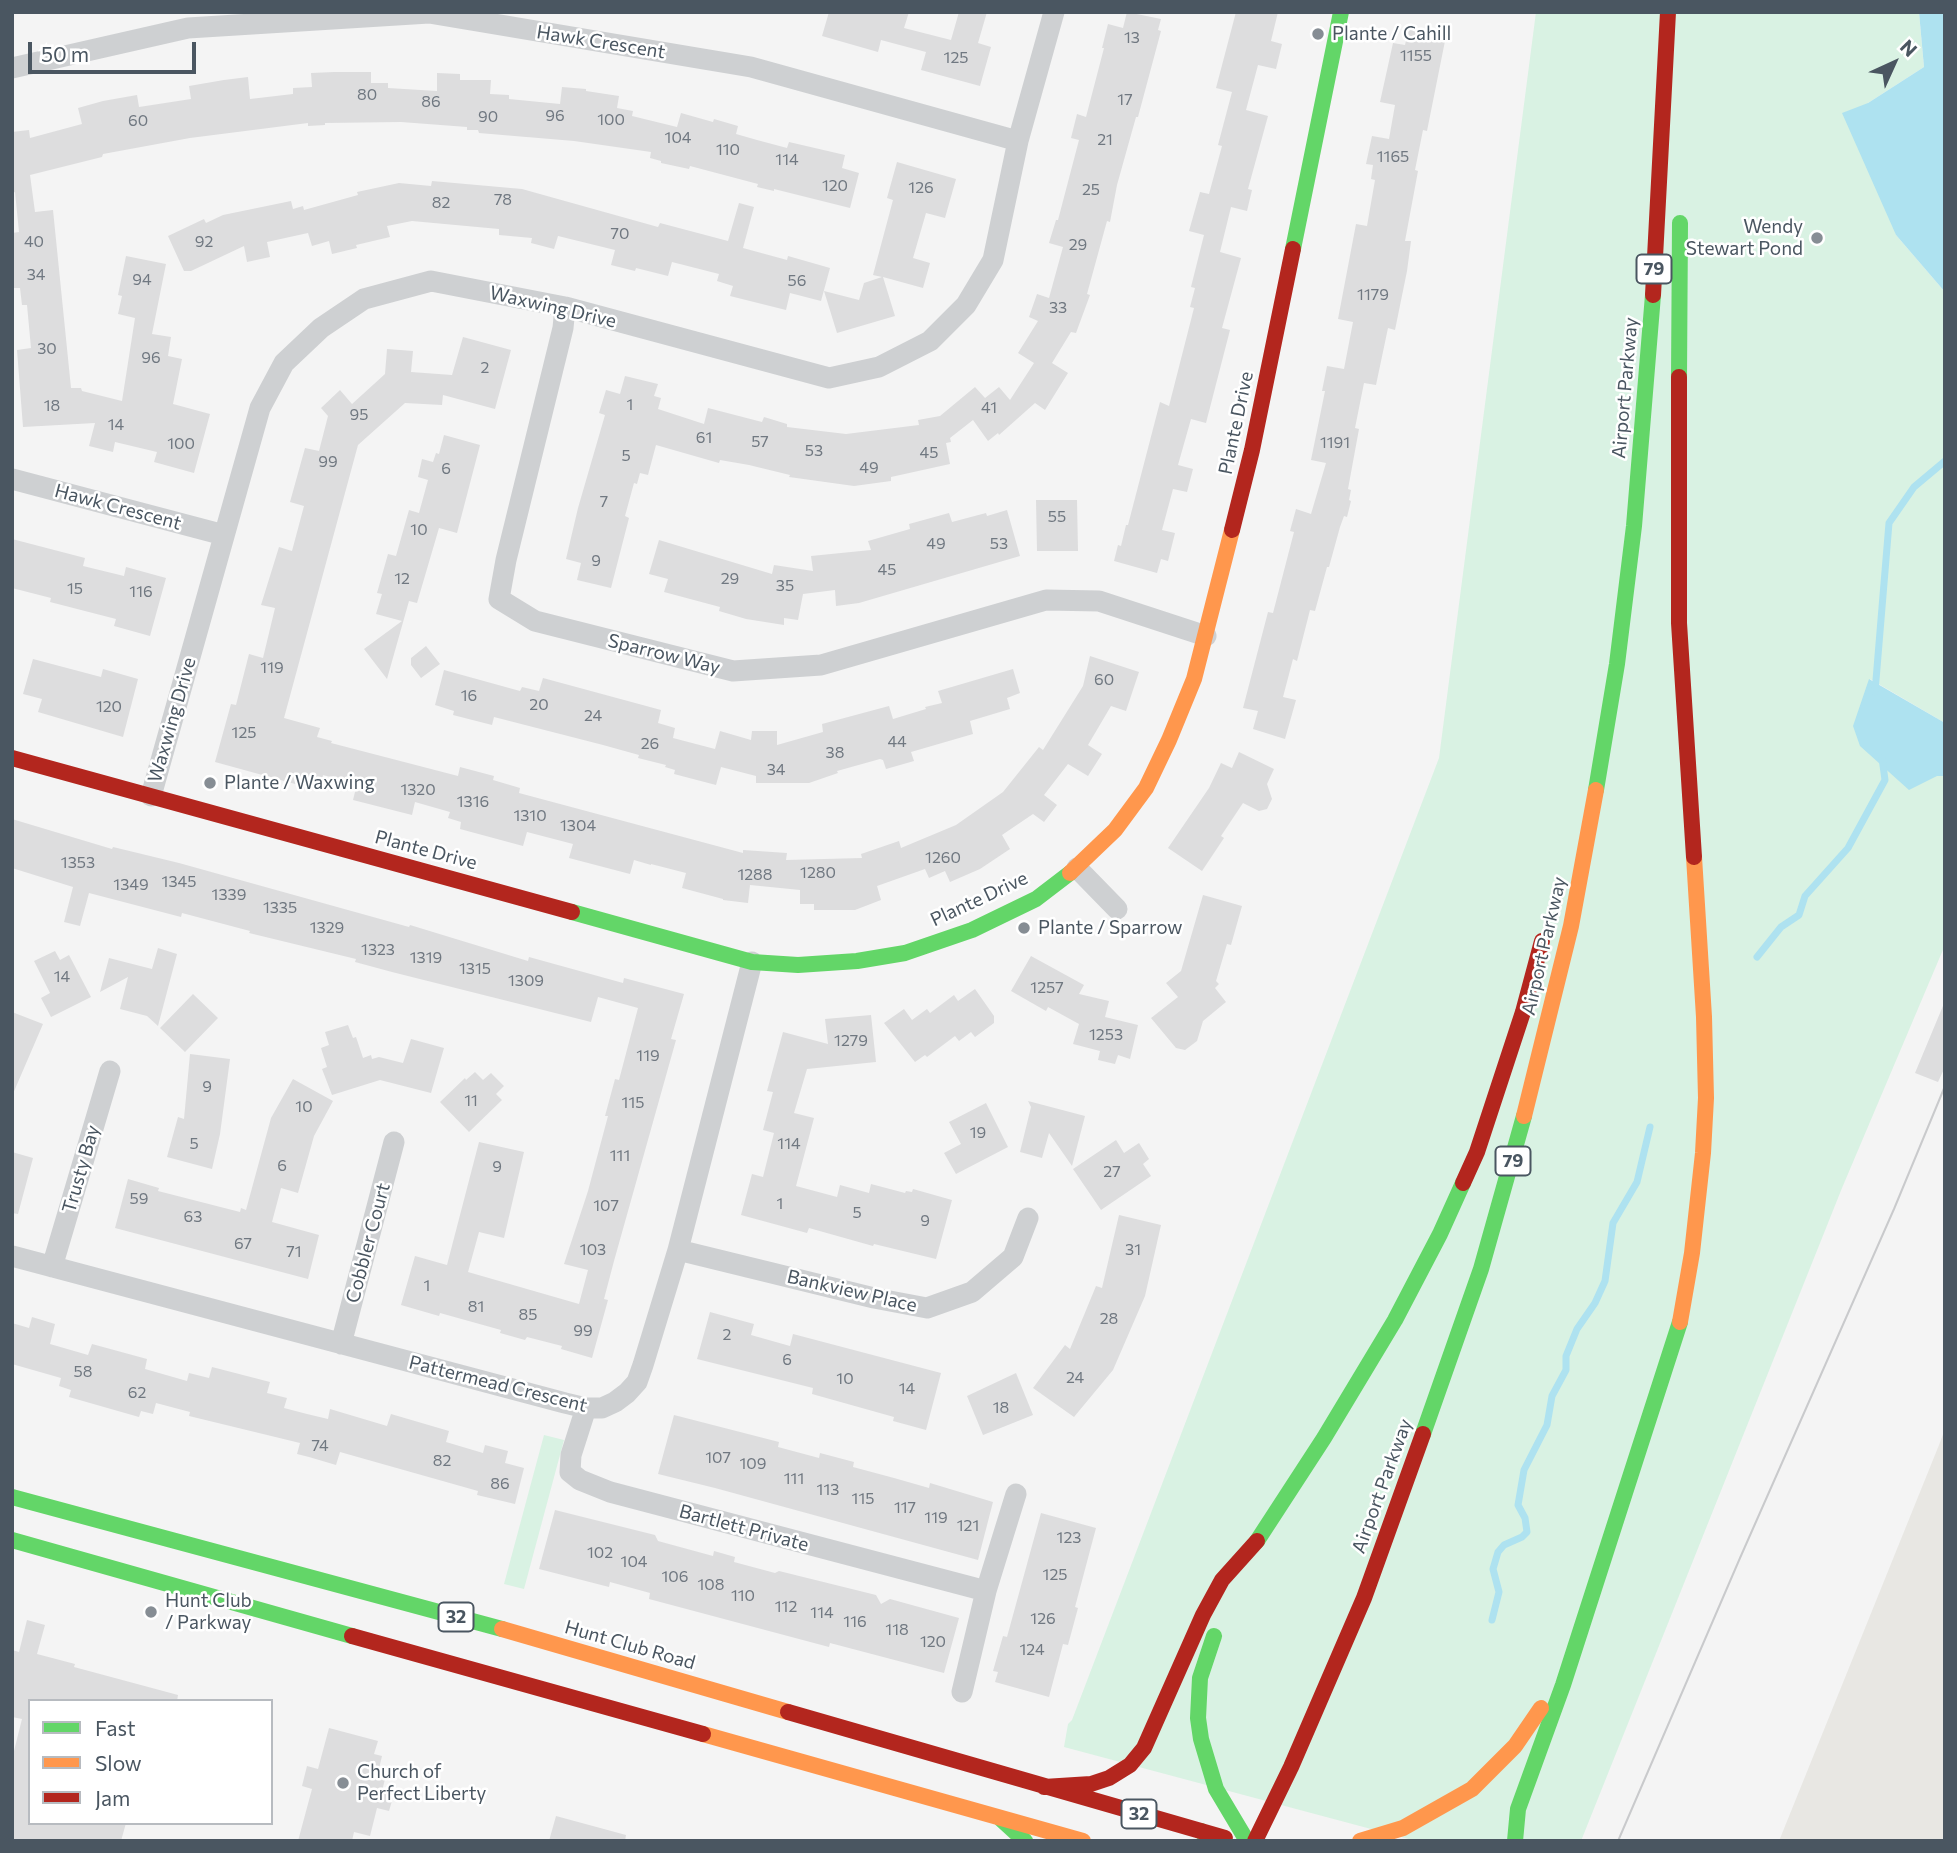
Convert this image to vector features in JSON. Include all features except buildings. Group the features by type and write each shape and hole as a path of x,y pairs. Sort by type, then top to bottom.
{"main road":[{"name":"Plante Drive","path":"12,758 752,962 798,965 857,961 905,953 972,930 1026,904 1077,868 1115,830 1146,788 1194,679 1252,450 1341,12"},
{"name":"Airport Parkway","path":"1255,1841 1291,1767 1364,1598 1386,1538 1481,1269 1509,1175 1553,1002 1584,864 1617,664 1634,526 1652,318 1668,12"},
{"path":"1515,1841 1518,1809 1563,1685 1679,1328 1690,1266 1703,1153 1706,1098 1703,1005 1679,623 1681,204"},
{"path":"1586,752 1634,526"},
{"path":"1044,1787 1091,1784 1109,1778 1133,1761 1153,1732 1176,1674 1222,1580 1260,1536 1379,1347 1440,1234 1477,1152 1523,1012 1545,931"},
{"name":"Hunt Club Road","path":"12,1497 502,1629 1206,1836 1233,1841"},
{"path":"1240,1582 1260,1536"},
{"name":"32","path":"12,1540 1083,1841"},
{"path":"1223,1618 1206,1655 1200,1678 1198,1718 1211,1777 1224,1806 1247,1841"},
{"path":"1360,1841 1403,1828 1426,1817 1472,1789 1494,1769 1515,1746 1548,1697 1581,1625"},
{"path":"1001,1819 1025,1841"}],"street":[{"name":"Waxwing Drive","path":"151,796 260,408 285,363 321,327 364,299 431,281 565,307 829,378 879,367 930,341 966,306 993,260 1018,141 1054,12"},
{"name":"Hawk Crescent","path":"12,68 187,28 429,13 751,67 1018,141"},
{"name":"Sparrow Way","path":"565,307 563,328 506,560 499,599 535,621 733,671 821,665 1046,600 1099,601 1206,636"},
{"name":"Hawk Crescent","path":"12,479 224,535"},
{"path":"1077,868 1116,909"},
{"name":"Pattermead Crescent","path":"12,1256 586,1408 602,1408 615,1402 637,1382 678,1250 752,962"},
{"name":"Trusty Bay","path":"52,1267 110,1071"},
{"name":"Cobbler Court","path":"341,1344 394,1142"},
{"name":"Bankview Place","path":"678,1250 874,1298 927,1308 972,1292 1013,1257 1028,1218"},
{"name":"Bartlett Private","path":"586,1408 571,1455 570,1472 580,1480 621,1495 986,1591"},
{"path":"962,1692 986,1591 1016,1494"}],"shaded area":[{"path":"1945,1429 1945,1841 1779,1841 1939,1445"}],"green space":[{"path":"1536,12 1919,12 1924,67 1868,103 1896,235 1945,292 1945,723 1870,679 1937,776 1945,776 1945,945 1842,1188 1581,1841 1416,1841 1064,1747 1068,1724 1072,1720 1439,758"},
{"path":"544,1435 564,1440 524,1589 504,1584"}],"water":[{"path":"1919,12 1945,12 1945,292 1896,235 1842,113 1868,103 1924,67"},
{"path":"1869,679 1945,723 1945,776 1937,776 1909,790 1860,746 1853,726"}],"waterway":[{"path":"1875,692 1889,523 1914,487 1945,461"},
{"path":"1757,957 1781,927 1799,915 1805,896 1848,848 1885,780 1882,758"},
{"path":"1492,1620 1499,1592 1493,1569 1498,1552 1504,1545 1527,1532 1525,1518 1518,1505 1524,1470 1547,1425 1552,1396 1566,1370 1566,1356 1577,1329 1595,1303 1605,1281 1613,1223 1637,1182 1650,1127"}],"tram line":[{"path":"1618,1841 1945,1086"}],"traffic: fast":[{"path":"1293,249 1341,12"},
{"path":"1679,377 1680,223"},
{"path":"1596,790 1617,664 1634,526 1653,295"},
{"path":"572,912 752,962 798,965 857,961 905,953 972,930 1036,899 1070,873"},
{"path":"1423,1434 1481,1269 1524,1116"},
{"path":"1257,1541 1324,1438 1395,1320 1463,1183"},
{"path":"1515,1841 1518,1809 1563,1685 1680,1322"},
{"path":"12,1497 502,1629"},
{"path":"12,1540 352,1636"},
{"path":"1214,1636 1200,1678 1198,1718 1201,1739 1216,1789 1247,1841"},
{"path":"1001,1819 1025,1841"},
{"path":"1201,1831 1211,1841"}],"traffic: slow":[{"path":"1070,873 1115,830 1146,788 1169,740 1194,679 1232,530"},
{"path":"1524,1116 1571,926 1596,790"},
{"path":"1680,1322 1692,1253 1706,1098 1694,857"},
{"path":"502,1629 788,1712"},
{"path":"1360,1841 1403,1828 1472,1789 1515,1746 1541,1708"},
{"path":"703,1734 1083,1841"}],"traffic: jam":[{"path":"1653,295 1668,12"},
{"path":"1232,530 1252,450 1293,249"},
{"path":"1679,377 1679,623 1694,857"},
{"path":"12,758 572,912"},
{"path":"1463,1183 1477,1152 1523,1012 1542,941"},
{"path":"1255,1841 1291,1767 1364,1598 1423,1434"},
{"path":"1044,1787 1091,1784 1109,1778 1130,1765 1144,1748 1203,1615 1222,1580 1257,1541"},
{"path":"352,1636 703,1734"},
{"path":"788,1712 1225,1838"}],"place":[{"name":"Plante / Cahill","path":"1318,34"},
{"name":"Wendy Stewart Pond","path":"1817,238"},
{"name":"Plante / Waxwing","path":"210,783"},
{"name":"Plante / Sparrow","path":"1024,928"},
{"name":"Hunt Club / Parkway","path":"151,1612"},
{"name":"Church of Perfect Liberty","path":"343,1783"}]}
